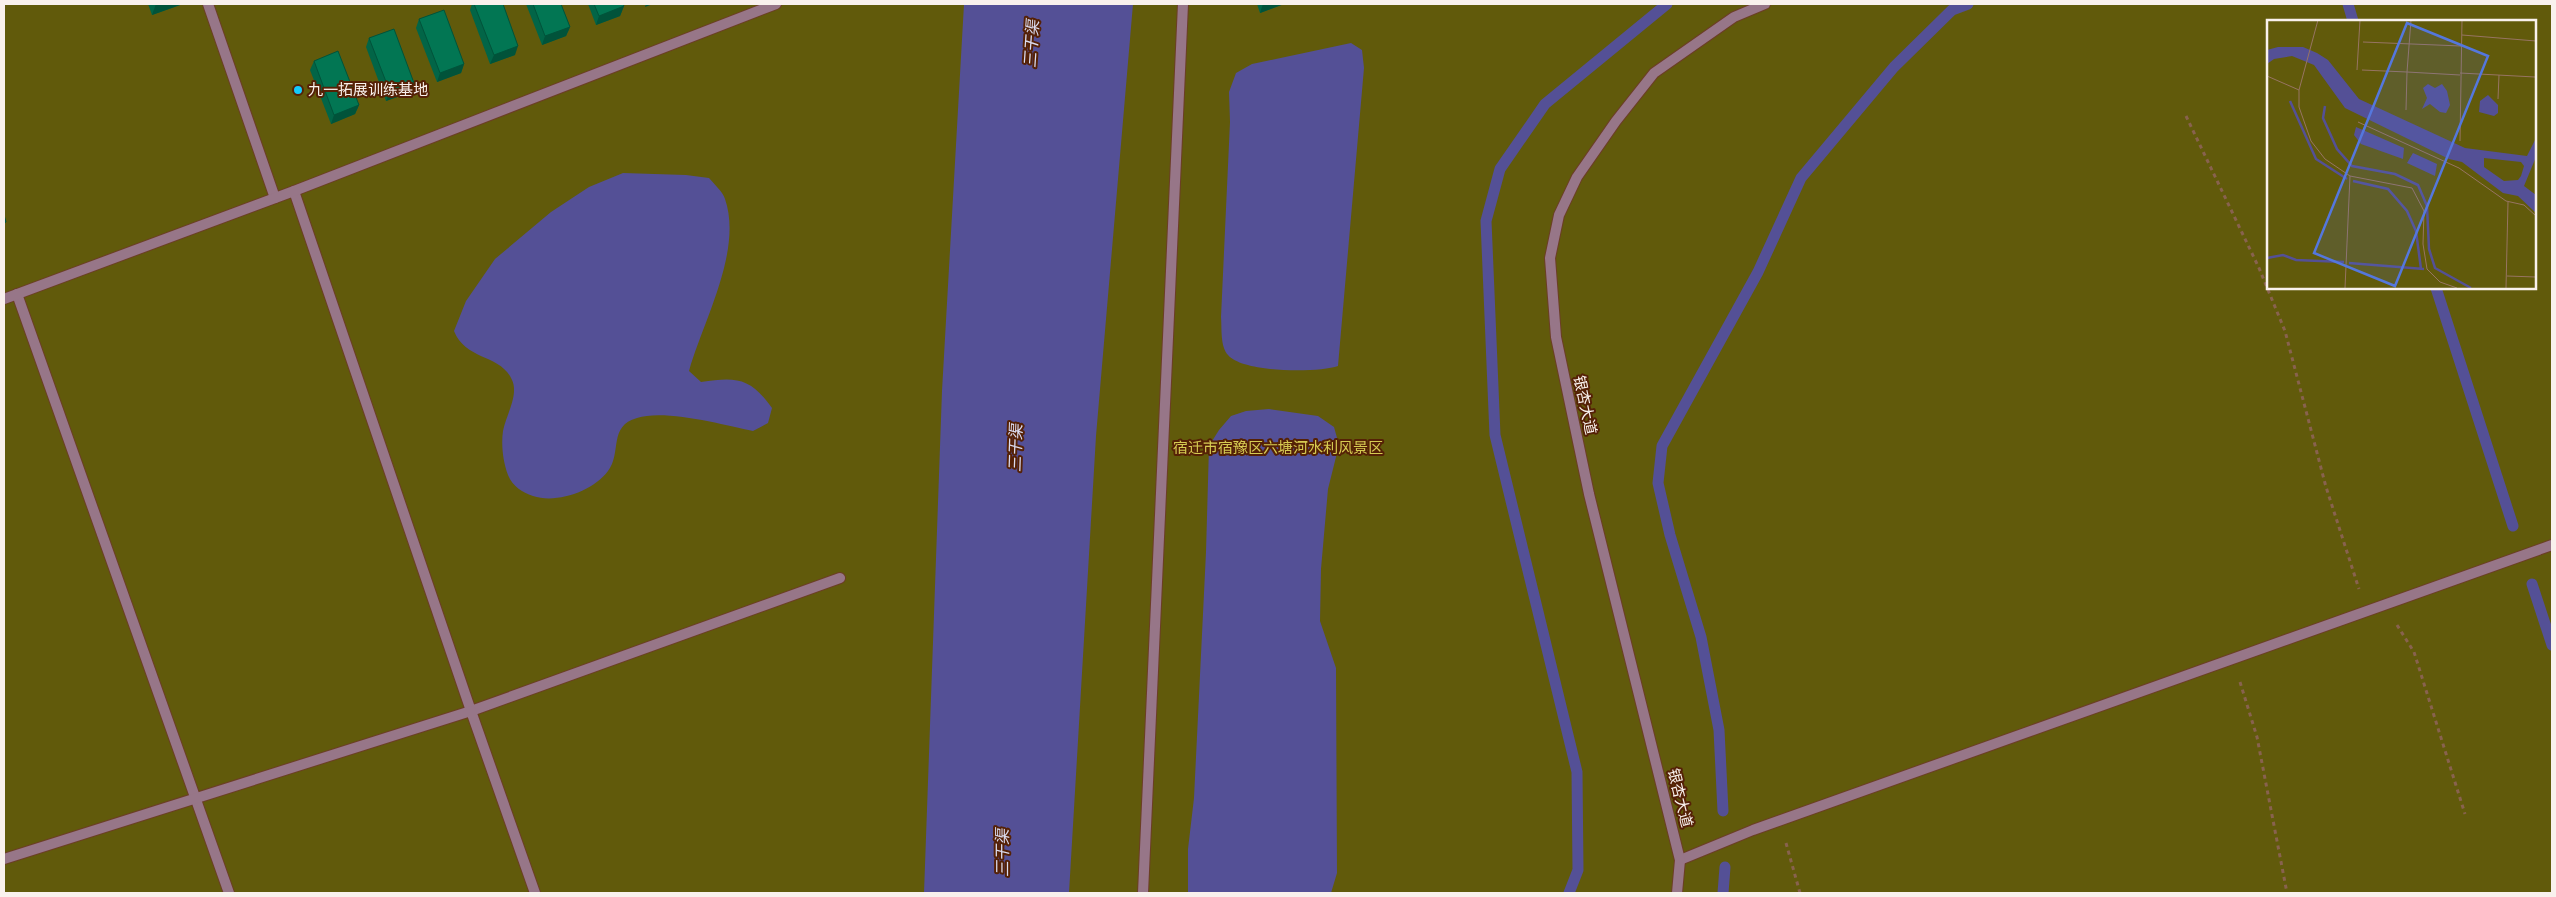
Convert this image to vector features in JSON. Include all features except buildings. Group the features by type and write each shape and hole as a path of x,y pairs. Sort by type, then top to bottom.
{"street":[{"path":"208,4 275,198"},
{"path":"4,299 294,191 776,4"},
{"path":"1143,893 1183,4"},
{"name":"银杏大道","path":"1677,893 1680,860 1587,485 1556,337 1550,258 1559,215 1578,177 1616,121 1654,73 1734,17 1765,4"},
{"path":"294,191 535,893"},
{"path":"17,294 229,893"},
{"path":"1680,860 1779,821 2552,545"},
{"path":"4,859 471,711 840,578"}],"path":[{"path":"2186,116 2267,287"},
{"path":"2268,289 2285,331 2326,487 2366,611"},
{"path":"2383,605 2414,652 2465,814"},
{"path":"2233,658 2257,737 2287,893"},
{"path":"1779,821 1800,893"}],"green space":[{"name":"宿迁市宿豫区六塘河水利风景区","path":"4,4 2552,4 2552,893 4,893"}],"water":[{"name":"三干渠","path":"964,4 1133,4 1096,436 1069,893 924,893 942,391"},
{"path":"1351,43 1362,50 1364,68 1338,366 1314,370 1281,370 1236,361 1225,351 1221,317 1230,122 1229,92 1236,73 1252,64"},
{"path":"623,173 686,175 709,178 724,196 729,219 729,241 725,263 719,286 689,371 701,382 733,380 749,385 757,390 772,408 768,423 753,431 711,422 663,415 637,418 622,427 612,464 608,471 593,484 584,490 563,497 542,498 533,496 522,491 512,483 504,459 503,431 513,399 514,386 512,380 500,366 467,348 459,341 454,331 466,301 495,259 551,212 589,187"},
{"path":"1269,409 1318,416 1334,427 1339,445 1328,489 1321,569 1320,621 1336,668 1337,873 1331,893 1188,893 1188,849 1194,798 1206,552 1209,446 1231,416 1246,411"}],"waterway":[{"path":"1569,893 1578,870 1577,772 1495,435 1486,221 1500,169 1545,104 1667,4"},
{"path":"1723,811 1719,730 1701,637 1670,535 1658,483 1662,446 1758,272 1801,178 1894,67 1952,10 1968,4"},
{"path":"2348,4 2353,20"},
{"path":"2436,289 2513,526"},
{"path":"2532,584 2552,645"},
{"path":"1723,893 1725,867"}],"place":[{"name":"九一拓展训练基地","path":"298,90"}]}
